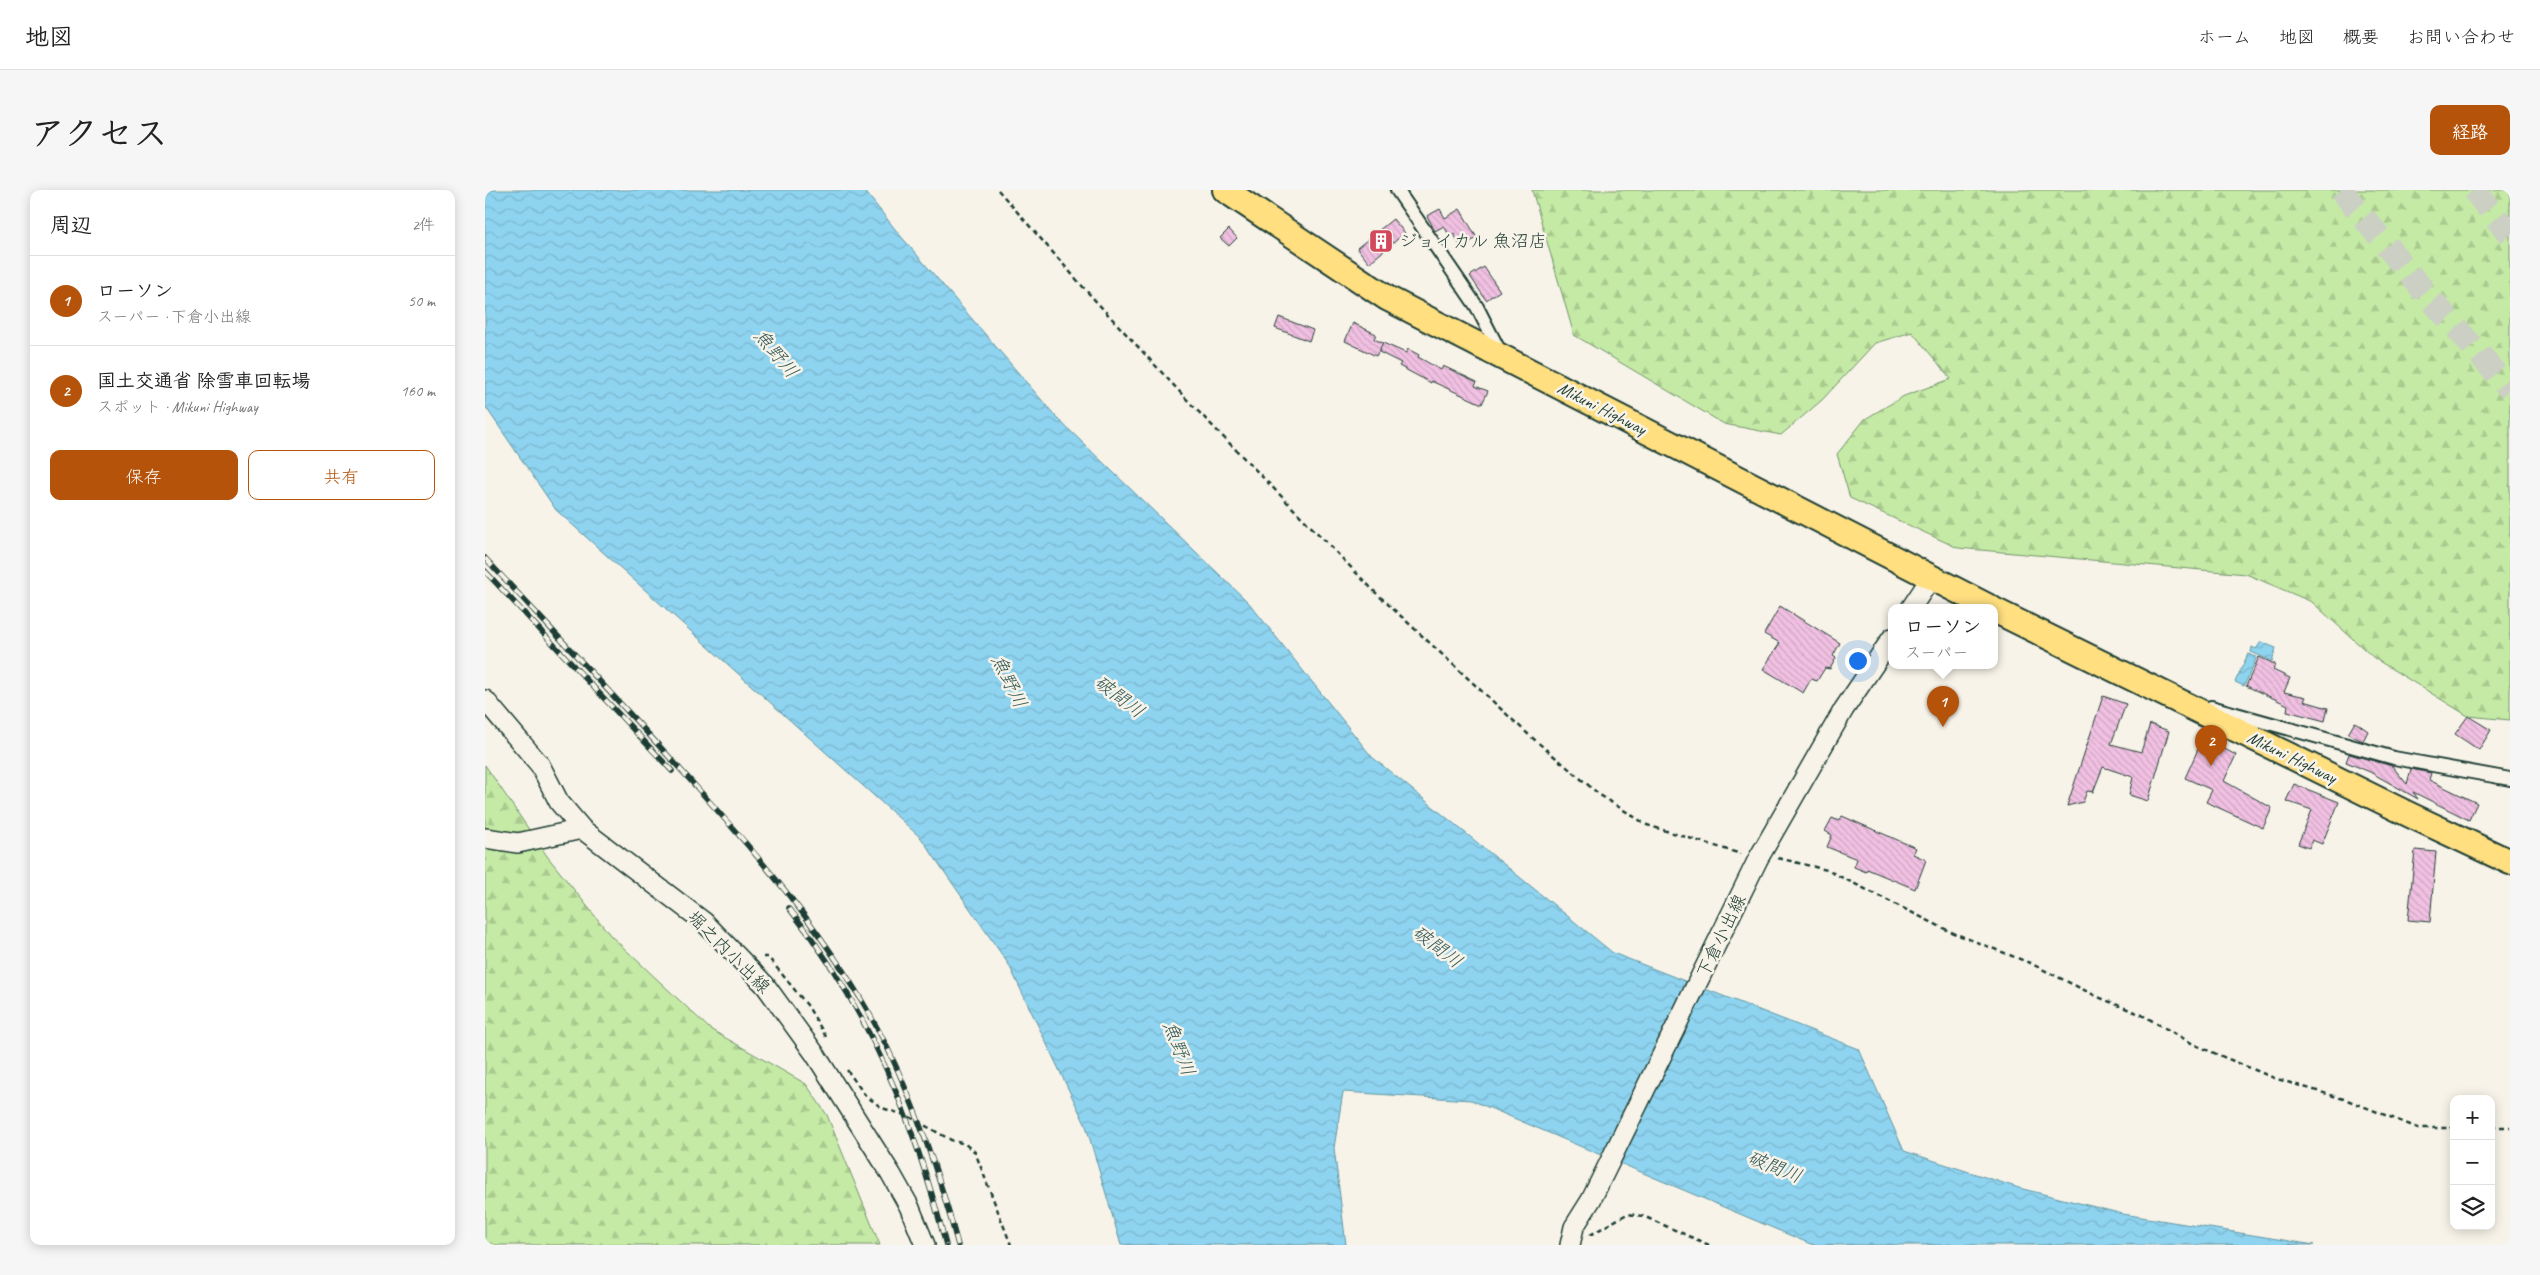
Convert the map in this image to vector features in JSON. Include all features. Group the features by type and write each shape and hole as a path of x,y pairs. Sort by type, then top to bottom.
{"highway":[{"name":"Mikuni Highway","path":"1225,190 1387,298 1983,604"},
{"name":"Mikuni Highway","path":"1998,612 2410,816 2510,862"}],"main road":[{"path":"1914,604 1931,578"},
{"name":"下倉小出線","path":"1570,1245 1575,1227 1591,1200 1758,861 1844,709 1888,644"},
{"name":"堀之内小出線","path":"485,700 539,765 559,802 582,829 704,922 765,985 826,1054 909,1206 925,1245"},
{"path":"485,838 518,843 582,829"}],"street":[{"path":"1397,190 1477,307 1502,356"},
{"path":"2165,695 2394,758 2510,779"}],"path":[{"path":"998,190 1091,296 1191,404 1376,593 1529,735 1601,795 1647,825 1758,861 1827,870 1951,932 2030,963 2098,997 2142,1015 2195,1045 2274,1078 2347,1100 2418,1128 2450,1128"},
{"path":"763,958 768,957 807,1005 826,1054"},
{"path":"845,1066 865,1095 883,1108 908,1116 951,1140 965,1144 975,1152 1011,1245"},
{"path":"2495,1127 2510,1127"},
{"path":"1588,1236 1627,1214 1643,1216 1709,1245"}],"green space":[{"path":"1532,190 2510,190 2510,720 2468,716 2374,658 2312,602 2246,574 1958,548 1850,498 1837,454 1865,419 1904,396 1951,379 1912,332 1875,343 1822,400 1781,435 1724,424 1574,335"},
{"path":"485,765 547,856 611,936 710,1029 806,1084 827,1115 880,1245 485,1245"}],"water":[{"path":"485,190 864,190 899,234 1058,419 1249,603 1372,757 1613,953 1859,1049 1904,1151 2019,1188 2123,1214 2314,1245 1813,1245 1471,1100 1343,1092 1334,1148 1346,1245 1121,1245 1086,1126 1009,965 921,838 556,510 485,406"},
{"path":"2261,642 2276,648 2272,661 2251,652 2252,647 2256,649"},
{"path":"2248,654 2257,657 2244,686 2235,682"}],"building":[{"path":"1440,209 1445,218 1460,209 1477,238 1461,247 1454,234 1450,237 1444,226 1435,231 1427,216"},
{"name":"ジョイカル 魚沼店","path":"1393,219 1405,233 1369,263 1357,248"},
{"path":"1229,229 1237,238 1229,246 1220,238"},
{"path":"1484,267 1500,291 1486,300 1470,276"},
{"path":"1279,317 1313,330 1309,341 1275,328"},
{"path":"1353,323 1376,334 1374,339 1383,343 1376,356 1345,341"},
{"path":"1383,343 1406,353 1408,349 1441,370 1443,366 1477,382 1475,386 1488,391 1482,404 1431,381 1431,383 1399,366 1401,363 1379,352"},
{"path":"1780,606 1840,643 1833,656 1836,658 1830,669 1825,668 1817,681 1811,679 1803,693 1763,669 1780,643 1764,634"},
{"path":"2259,657 2275,664 2273,670 2290,678 2284,692 2306,697 2304,701 2328,708 2325,721 2287,711 2288,705 2246,686"},
{"path":"2103,696 2126,704 2111,744 2141,752 2150,724 2169,731 2148,801 2129,795 2133,777 2103,767 2093,792 2087,791 2083,802 2067,806"},
{"path":"2468,716 2491,730 2479,750 2455,734"},
{"path":"2355,722 2368,731 2363,741 2348,734"},
{"path":"2203,738 2236,755 2224,781 2272,808 2263,828 2206,802 2212,790 2185,778"},
{"path":"2349,754 2392,766 2407,784 2411,769 2431,773 2429,780 2477,803 2469,820 2413,792 2418,799 2370,772 2346,762"},
{"path":"2294,784 2339,802 2322,844 2312,840 2309,848 2298,844 2312,810 2286,801"},
{"path":"1842,816 1916,848 1913,854 1926,860 1915,889 1867,869 1866,872 1854,867 1857,859 1827,847 1832,835 1825,831 1832,818 1839,821"},
{"path":"2415,850 2436,852 2430,922 2408,920"}],"tunnel":[{"path":"2341,190 2423,290 2510,389"},
{"path":"2474,190 2510,235"}],"railway":[{"path":"485,558 710,802 795,903 821,938 868,1011 899,1073 944,1195 958,1245"},
{"path":"485,571 672,771"},
{"path":"789,908 818,947 843,986 886,1068 919,1154 946,1245"}],"place":[{"name":"ジョイカル 魚沼店","path":"1381,241"},
{"name":"ローソン","path":"1943,727"},
{"name":"国土交通省 除雪車回転場","path":"2211,766"}],"water label":[{"name":"魚野川","path":"777,353"},
{"name":"魚野川","path":"1010,681"},
{"name":"破間川","path":"1120,696"},
{"name":"破間川","path":"1438,946"},
{"name":"魚野川","path":"1180,1048"},
{"name":"破間川","path":"1775,1166"}]}
